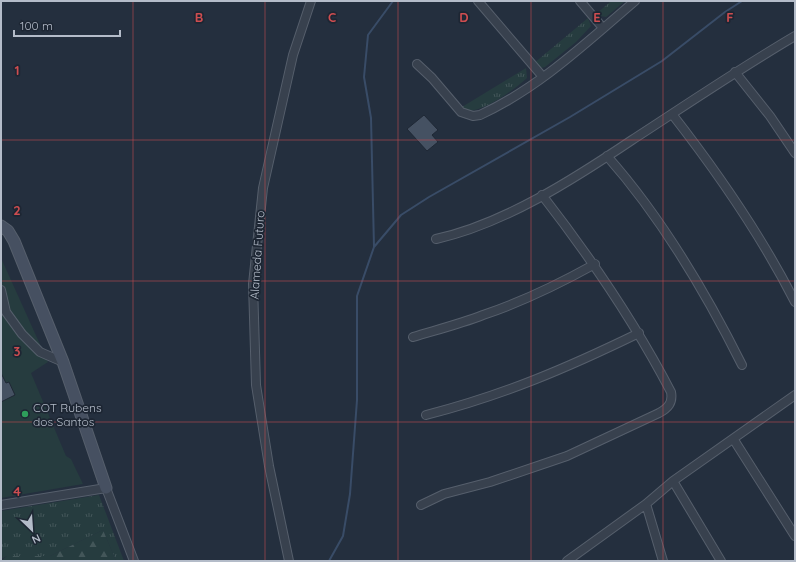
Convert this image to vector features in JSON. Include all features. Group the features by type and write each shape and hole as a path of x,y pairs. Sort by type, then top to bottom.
{"street":[{"name":"Alameda Futuro","path":"289,561 269,466 256,385 252,284 263,188 293,55 311,1"},
{"path":"478,1 543,77"},
{"path":"580,1 603,28"},
{"path":"417,64 432,78 461,112 473,116 488,111 543,77 635,1"},
{"path":"436,239 474,227 558,187 735,72 795,36"},
{"path":"735,72 770,116 795,153"},
{"path":"672,114 727,187 760,238 795,302"},
{"path":"607,156 626,177 682,258 720,323 742,365"},
{"path":"421,505 444,494 490,482 567,456 626,430 666,409 671,402 671,392 639,333 595,264 542,195"},
{"path":"1,230 8,231 14,241 63,362 106,488 134,561"},
{"path":"413,337 462,322 512,304 545,290 595,264"},
{"path":"1,290 6,312 22,334 40,352 63,362"},
{"path":"426,415 488,398 522,386 558,372 639,333"},
{"path":"568,561 646,504 673,481 734,440 795,395"},
{"path":"734,440 795,536"},
{"path":"673,481 722,561"},
{"path":"1,505 106,488"},
{"path":"646,504 663,561"}],"green space":[{"path":"611,1 625,1 606,17 595,15"},
{"path":"588,18 591,26 576,42 545,67 541,68 533,64"},
{"path":"526,68 527,78 499,99 475,110 468,111 462,107"},
{"name":"COT Rubens dos Santos","path":"1,258 48,362 31,373 66,456 71,459 83,484 1,498"},
{"path":"99,495 124,561 116,561 103,530 50,556 7,556 1,559 1,511"},
{"path":"103,530 116,561 1,561 7,556 50,556"}],"building":[{"path":"424,115 438,130 432,135 438,142 427,151 407,129"},
{"path":"1,373 6,383 9,382 15,395 1,402"}],"waterway":[{"path":"374,247 371,118 364,77 368,35 393,1"},
{"path":"329,561 343,536 350,494 357,400 357,296 374,247 401,215 429,197 570,117 662,61 725,12 742,1"}],"place":[{"name":"COT Rubens dos Santos","path":"25,414"}]}
